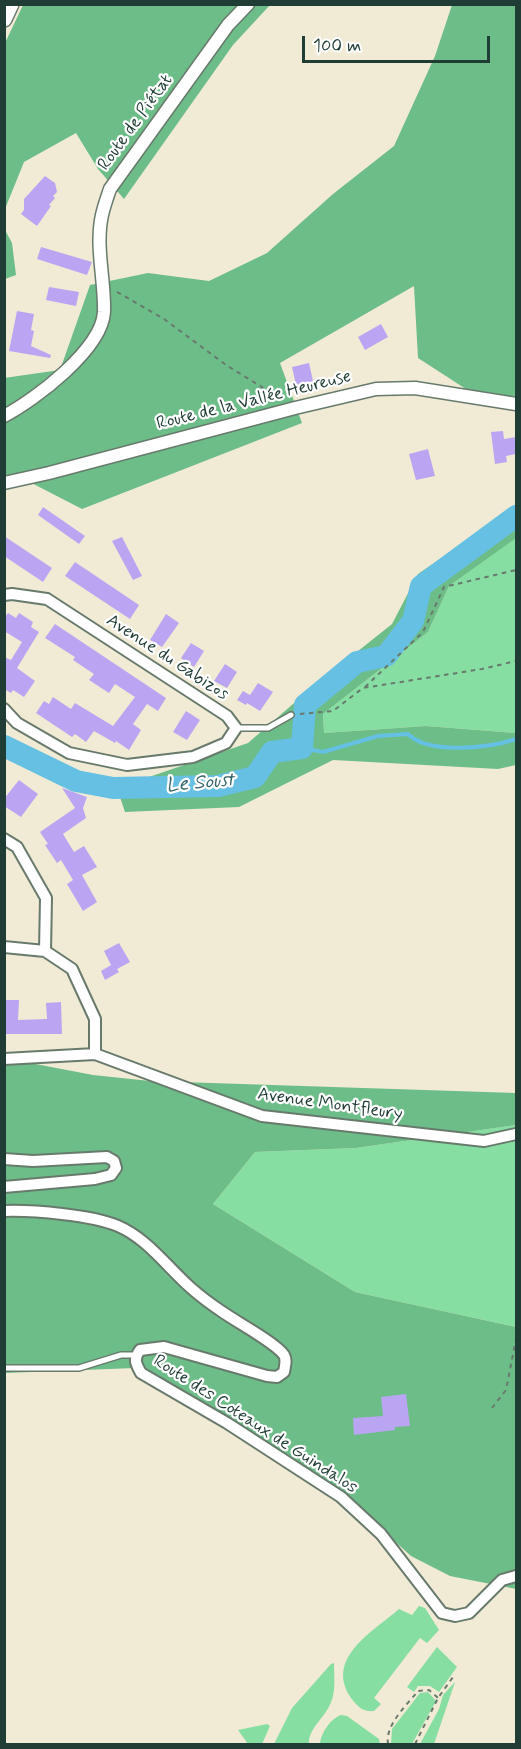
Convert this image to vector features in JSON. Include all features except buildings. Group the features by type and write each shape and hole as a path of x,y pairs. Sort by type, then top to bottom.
{"main road":[{"path":"4,19 11,4"}],"street":[{"name":"Route de Piétat","path":"4,416 42,393 70,369 93,339 104,315 100,244 101,217 110,189 228,25 248,4"},
{"name":"Route de la Vallée Heureuse","path":"4,483 376,389 415,388 516,404"},
{"name":"Avenue du Gabizos","path":"4,595 47,599 227,716 236,728 226,743 193,757 127,765 69,753 17,723 4,709"},
{"path":"4,839 16,848 46,898 45,951"},
{"path":"4,947 45,951 72,969 95,1019 95,1054"},
{"name":"Avenue Montfleury","path":"4,1059 95,1054 262,1116 484,1141 516,1134"},
{"path":"4,1159 33,1161 107,1157 114,1161 116,1168 111,1175 95,1179 4,1187"},
{"name":"Route des Coteaux de Guindalos","path":"4,1211 24,1210 86,1218 117,1226 139,1238 191,1289 276,1347 284,1355 286,1363 284,1372 277,1377 164,1347 140,1350 136,1355 135,1363 141,1373 227,1423 341,1497 381,1534 442,1613 455,1616 469,1613 502,1580 516,1576"}],"lane":[{"path":"236,728 268,728 291,715"},
{"path":"4,1368 79,1368 121,1355 136,1355"}],"path":[{"path":"103,287 114,290 164,319 226,365 295,408"},
{"path":"291,715 333,711 363,688 423,632 444,587 516,570"},
{"path":"363,688 516,662"},
{"path":"492,1408 506,1390 516,1339"},
{"path":"415,1744 438,1698 453,1677"},
{"path":"388,1744 387,1736 390,1728 418,1691 429,1690 438,1698"}],"green space":[{"path":"23,5 270,5 233,45 124,199 98,169 76,133 24,162 5,209 5,43"},
{"path":"452,5 516,5 516,398 469,391 418,358 414,286 280,363 302,423 82,509 16,475 5,477 4,378 60,370 90,285 148,273 209,281 267,253 333,194 394,146 435,56"},
{"path":"4,228 12,243 16,275 5,279"},
{"path":"510,511 516,511 516,538 449,586 428,632 323,714 324,733 426,726 516,733 516,765 498,769 333,760 239,807 125,812 117,788 248,743 308,691 392,624 418,574"},
{"path":"516,538 516,733 426,726 324,733 323,714 428,632 449,586"},
{"path":"4,1058 93,1075 150,1081 516,1093 516,1125 356,1148 255,1152 213,1204 355,1292 516,1327 516,1589 450,1576 411,1556 327,1480 135,1368 5,1373"},
{"path":"516,1125 516,1327 355,1292 213,1204 255,1152 356,1148"},
{"path":"419,1606 425,1608 439,1630 427,1643 420,1638 374,1698 381,1704 374,1711 361,1708 351,1698 344,1684 344,1670 348,1658 366,1636 399,1609 412,1615"},
{"path":"437,1647 457,1667 439,1692 430,1686 418,1686 414,1692 407,1687"},
{"path":"334,1663 333,1698 311,1733 309,1744 274,1744 292,1708"},
{"path":"455,1682 434,1744 420,1744 439,1709 443,1695"},
{"path":"428,1692 436,1701 412,1744 391,1744 392,1729 420,1693"},
{"path":"341,1715 347,1716 379,1739 380,1744 320,1744 327,1727"},
{"path":"267,1724 270,1726 262,1744 248,1744 238,1730"}],"waterway":[{"name":"Le Soust","path":"4,746 76,781 113,788 218,786 255,777 272,752 302,748 305,705 357,662 386,656 413,621 421,586 516,516"},
{"path":"302,748 323,752 378,736 408,734 430,745 460,748 491,745 516,739"}]}
